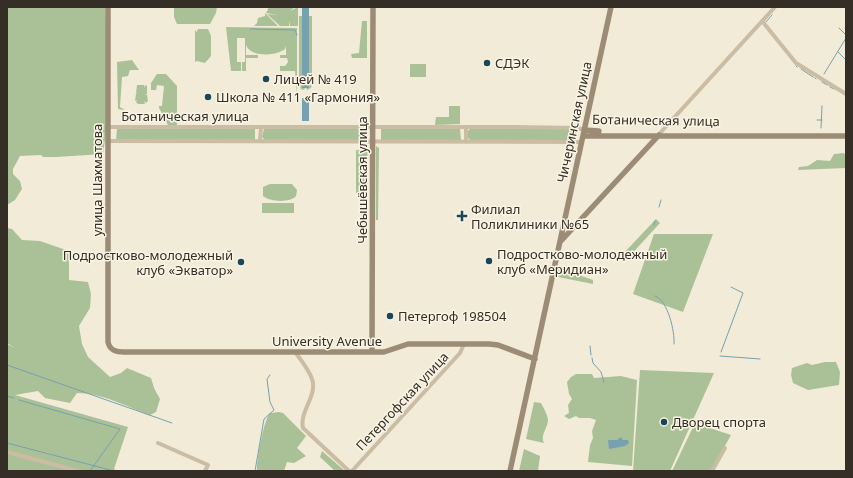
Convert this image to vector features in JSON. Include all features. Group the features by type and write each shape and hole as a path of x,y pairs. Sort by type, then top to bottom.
{"street":[{"name":"улица Шахматова","path":"108,7 108,342 110,348 114,351"},
{"name":"Чебышёвская улица","path":"372,352 373,7"},
{"name":"Чичеринская улица","path":"510,471 610,7"},
{"path":"560,242 775,7"},
{"path":"762,21 796,63 846,94"},
{"name":"Ботаническая улица","path":"108,127 578,128 583,133 846,132"},
{"path":"466,127 466,142"},
{"name":"Ботаническая улица","path":"260,141 261,128"},
{"name":"Ботаническая улица","path":"660,133 846,136"},
{"name":"Ботаническая улица","path":"108,141 581,142"},
{"name":"University Avenue","path":"114,351 388,352 408,344 494,344 535,359"},
{"name":"Петергофская улица","path":"352,471 460,353 464,344"},
{"path":"295,352 312,377 314,384 302,422 303,428 349,471"},
{"path":"158,443 208,465 205,471"},
{"path":"712,471 725,448"},
{"path":"7,452 78,471"}],"green space":[{"path":"7,7 105,7 106,133 103,154 56,157 43,157 41,155 20,156 13,169 13,174 20,181 22,189 15,200 7,205"},
{"path":"174,7 217,7 216,13 210,24 177,24 174,17"},
{"path":"269,7 295,7 290,11 298,7 298,26 290,26 289,21 289,26 280,26 267,14 278,15 266,13"},
{"path":"265,13 278,26 254,26 257,23 258,18 265,16"},
{"path":"299,16 303,16 302,87 305,88 304,90 301,89 299,85"},
{"path":"308,16 312,16 312,84 311,88 307,90 306,88 309,88"},
{"path":"362,21 367,21 367,58 352,58 351,54 359,53"},
{"path":"226,27 297,28 297,95 295,71 280,71 280,66 285,66 288,62 287,58 280,58 280,55 286,55 286,46 285,49 276,53 258,54 249,49 246,45 246,55 258,55 258,58 246,58 246,71 242,71 242,62 245,62 245,38 237,38 237,62 241,62 241,71 231,71"},
{"path":"198,29 208,29 211,36 211,56 205,63 195,62 195,30 197,32"},
{"path":"132,60 139,70 130,70 128,76 122,77 120,107 125,110 118,109 117,62"},
{"path":"410,64 426,64 426,77 410,77"},
{"path":"157,74 166,74 177,86 177,125 168,125 159,108 159,106 162,106 164,86 157,85 156,90 151,90 151,83"},
{"path":"137,85 144,85 144,88 145,85 147,86 147,94 145,94 147,95 148,101 146,103 144,101 145,104 138,104 136,102 137,100 135,101"},
{"path":"449,106 460,106 460,124 435,125 436,117 449,117"},
{"path":"117,129 255,129 255,140 116,140"},
{"path":"264,129 366,129 367,140 265,140 262,137"},
{"path":"381,129 460,129 461,140 381,140"},
{"path":"470,129 577,129 574,140 470,140 468,138 468,131"},
{"path":"376,146 379,148 378,220 376,220"},
{"path":"356,150 368,151 366,166 368,193 356,193"},
{"path":"844,153 846,156 846,168 798,170 799,167 808,166 817,160 830,161 834,154"},
{"path":"270,184 292,184 297,190 296,196 285,201 270,200 263,196 263,187"},
{"path":"262,203 294,203 294,213 262,213"},
{"path":"656,219 660,223 627,259 623,254"},
{"path":"7,228 12,229 22,240 40,241 69,251 69,280 88,282 91,294 90,308 79,326 82,344 88,357 110,377 121,373 127,368 151,378 160,399 156,412 150,415 96,395 77,393 70,403 45,398 38,391 15,395 128,427 114,469 118,471 7,471 7,344 15,348 7,343"},
{"path":"654,234 713,234 683,312 633,294"},
{"path":"558,268 593,280 593,284 558,277"},
{"path":"825,362 836,362 840,372 839,385 808,390 793,383 791,375 792,368 807,363 812,365"},
{"name":"Дворец спорта","path":"640,370 714,373 670,471 633,471"},
{"path":"576,374 592,374 594,378 621,376 637,380 632,466 588,462 590,445 593,438 592,431 596,420 590,418 579,418 576,416 569,419 564,416 569,413 568,405 572,399 569,394 567,382"},
{"path":"534,402 541,403 547,416 548,421 543,438 544,443 526,439"},
{"path":"270,413 283,413 306,436 297,448 306,456 294,463 287,462 284,471 257,471 265,423"},
{"path":"695,423 731,435 711,471 672,471"},
{"path":"524,449 540,456 538,471 519,471"},
{"path":"322,451 345,471 335,471 320,457"}],"water":[{"path":"302,7 309,7 309,88 302,88"},
{"path":"302,98 309,98 309,121 302,121"},
{"path":"621,437 623,440 628,440 629,443 625,446 609,449 608,440 617,440"}],"waterway":[{"path":"766,22 772,15"},
{"path":"839,28 846,35"},
{"path":"250,29 295,30 297,35"},
{"path":"824,74 846,38"},
{"path":"838,52 846,60"},
{"path":"801,69 813,77"},
{"path":"822,82 827,85"},
{"path":"830,87 834,89"},
{"path":"821,128 822,106"},
{"path":"817,120 822,120"},
{"path":"659,207 661,200"},
{"path":"654,225 655,221"},
{"path":"721,352 743,293 731,287"},
{"path":"655,296 664,304 670,317 674,344"},
{"path":"590,346 591,355"},
{"path":"720,356 760,359"},
{"path":"592,358 593,363 601,372 604,382"},
{"path":"7,365 172,423"},
{"path":"255,471 264,419 274,410 270,402 267,379 270,375"},
{"path":"7,396 14,398"},
{"path":"19,400 120,429 90,471"},
{"path":"7,443 114,471"}],"place":[{"name":"СДЭК","path":"487,63"},
{"name":"Лицей № 419","path":"266,79"},
{"name":"Школа № 411 «Гармония»","path":"208,97"},
{"name":"Филиал Поликлиники №65","path":"462,216"},
{"name":"Подростково-молодежный клуб «Меридиан»","path":"489,261"},
{"name":"Подростково-молодежный клуб «Экватор»","path":"241,262"},
{"name":"Петергоф 198504","path":"390,316"},
{"name":"Дворец спорта","path":"664,422"}]}
